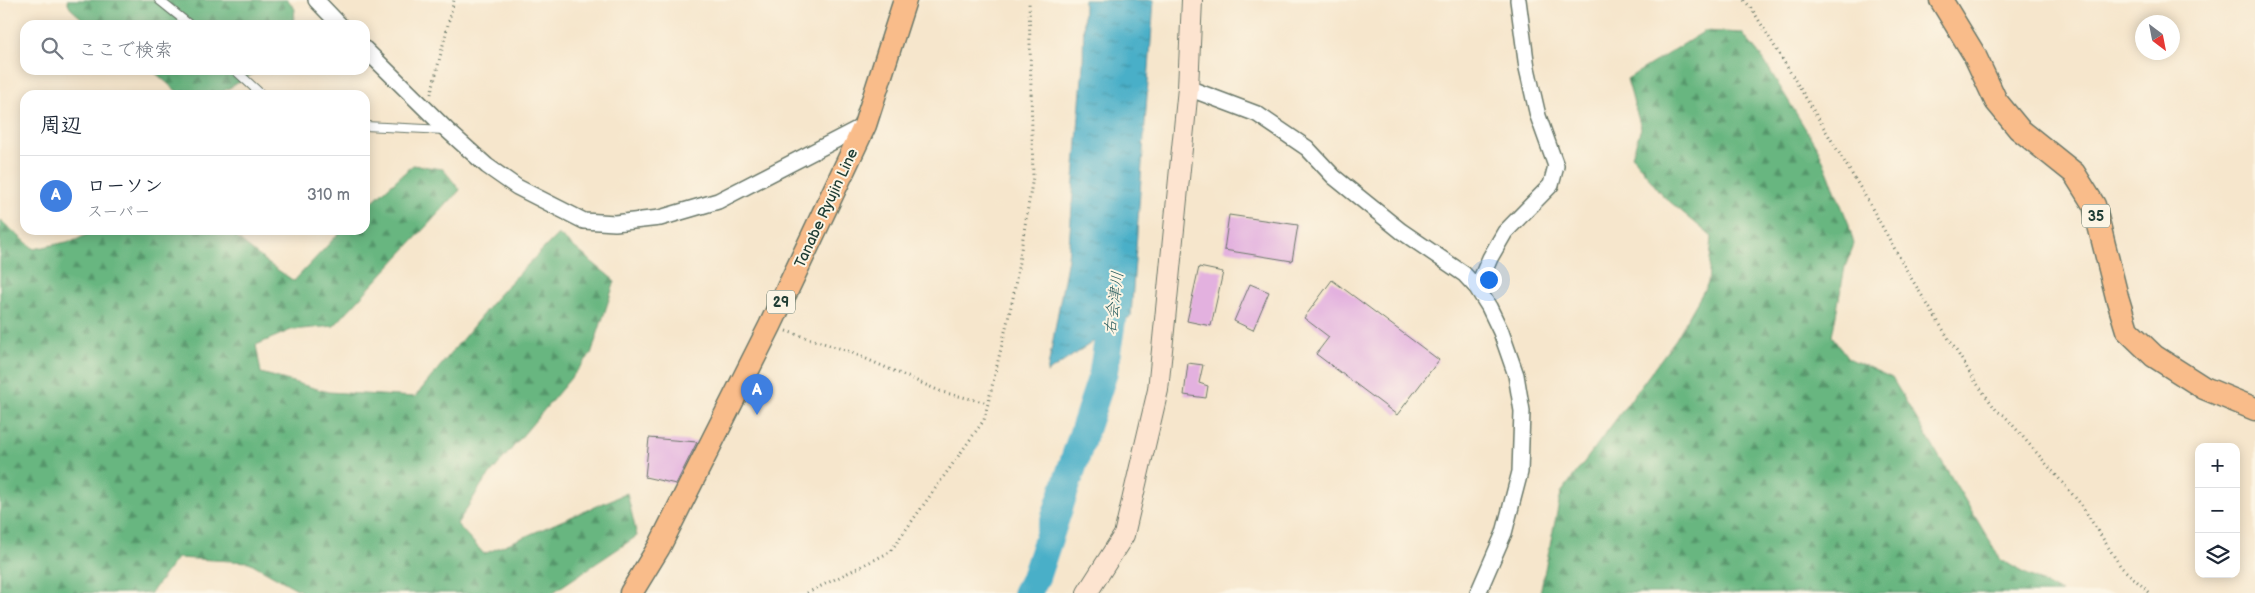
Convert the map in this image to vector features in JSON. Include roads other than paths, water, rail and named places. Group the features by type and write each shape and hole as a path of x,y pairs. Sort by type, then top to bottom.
{"main road":[{"name":"Tanabe Ryujin Line","path":"630,593 659,546 770,326 866,125 905,0"},
{"name":"35","path":"1940,0 1974,54 1996,100 2019,129 2074,173 2094,205 2127,330 2154,356 2204,388 2255,409"}],"street":[{"path":"316,0 335,20"},
{"path":"1087,593 1124,535 1158,390 1188,88 1192,0"},
{"path":"1477,288 1490,258 1505,232 1551,185 1556,166 1538,116 1527,68 1518,0"},
{"path":"370,54 447,130 487,166 517,188 584,221 615,223 660,218 718,201 866,125"},
{"path":"1188,88 1257,114 1299,142 1334,177 1401,231 1464,274 1477,288 1501,332 1516,375 1522,411 1520,472 1504,533 1478,593"}],"lane":[{"path":"159,0 184,20"},
{"path":"240,75 257,90"},
{"path":"370,126 447,130"}],"water":[{"path":"1084,0 1154,0 1131,316 1047,373 1068,258 1083,64"}],"waterway":[{"name":"右会津川","path":"1027,593 1036,576 1103,374 1116,292"}],"place":[{"name":"ローソン","path":"757,415"}]}
